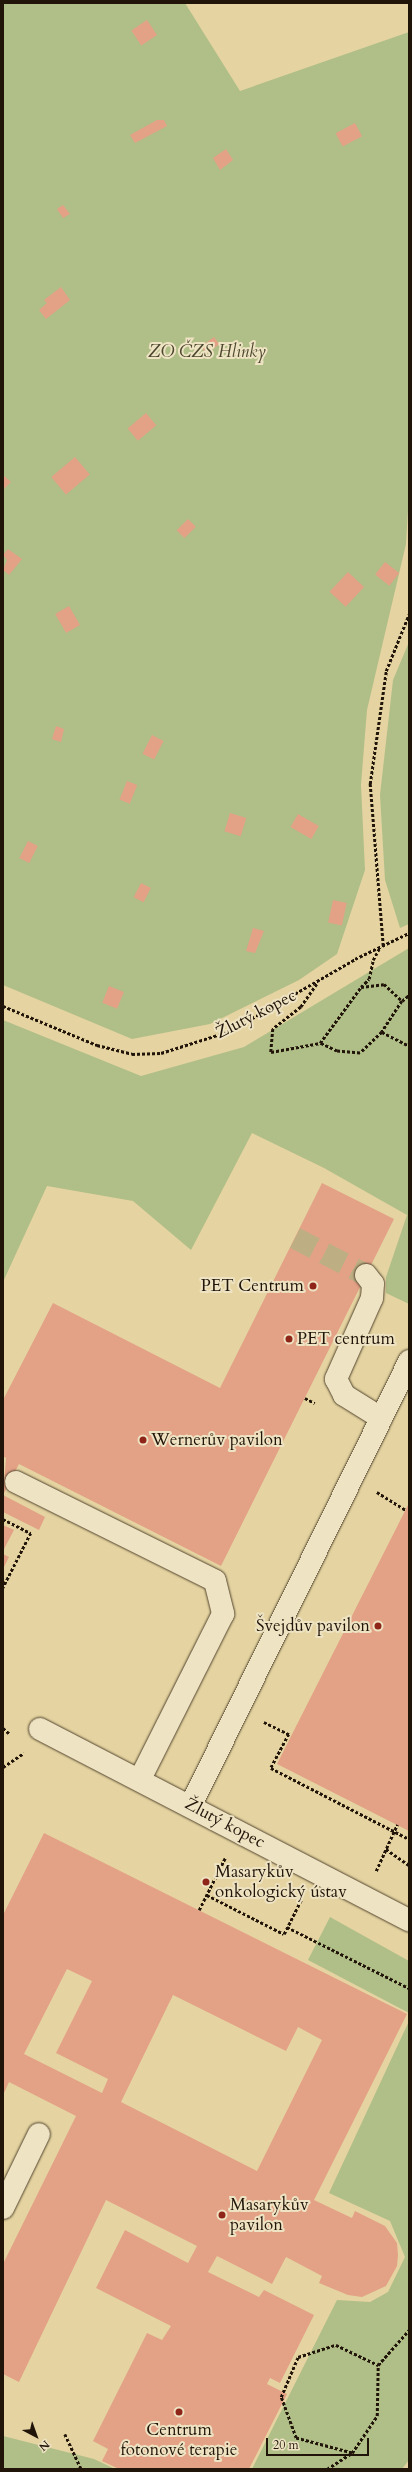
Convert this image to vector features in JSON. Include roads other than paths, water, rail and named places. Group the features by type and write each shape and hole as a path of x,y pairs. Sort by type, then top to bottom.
{"street":[{"path":"366,1275 373,1284 372,1298 336,1379 344,1395 381,1418"},
{"path":"191,1805 409,1361"},
{"path":"16,1482 215,1581 223,1614 140,1779"},
{"name":"Žlutý kopec","path":"40,1729 191,1805 409,1920"},
{"path":"3,2208 39,2134"}],"tunnel":[{"path":"295,1238 366,1275"}],"place":[{"name":"PET Centrum","path":"313,1286"},
{"name":"PET centrum","path":"289,1339"},
{"name":"Wernerův pavilon","path":"143,1440"},
{"name":"Švejdův pavilon","path":"378,1626"},
{"name":"Masarykův onkologický ústav","path":"206,1882"},
{"name":"Masarykův pavilon","path":"222,2215"},
{"name":"Centrum fotonové terapie","path":"179,2412"}],"park label":[{"name":"ZO ČZS Hlinky","path":"207,352"}]}
